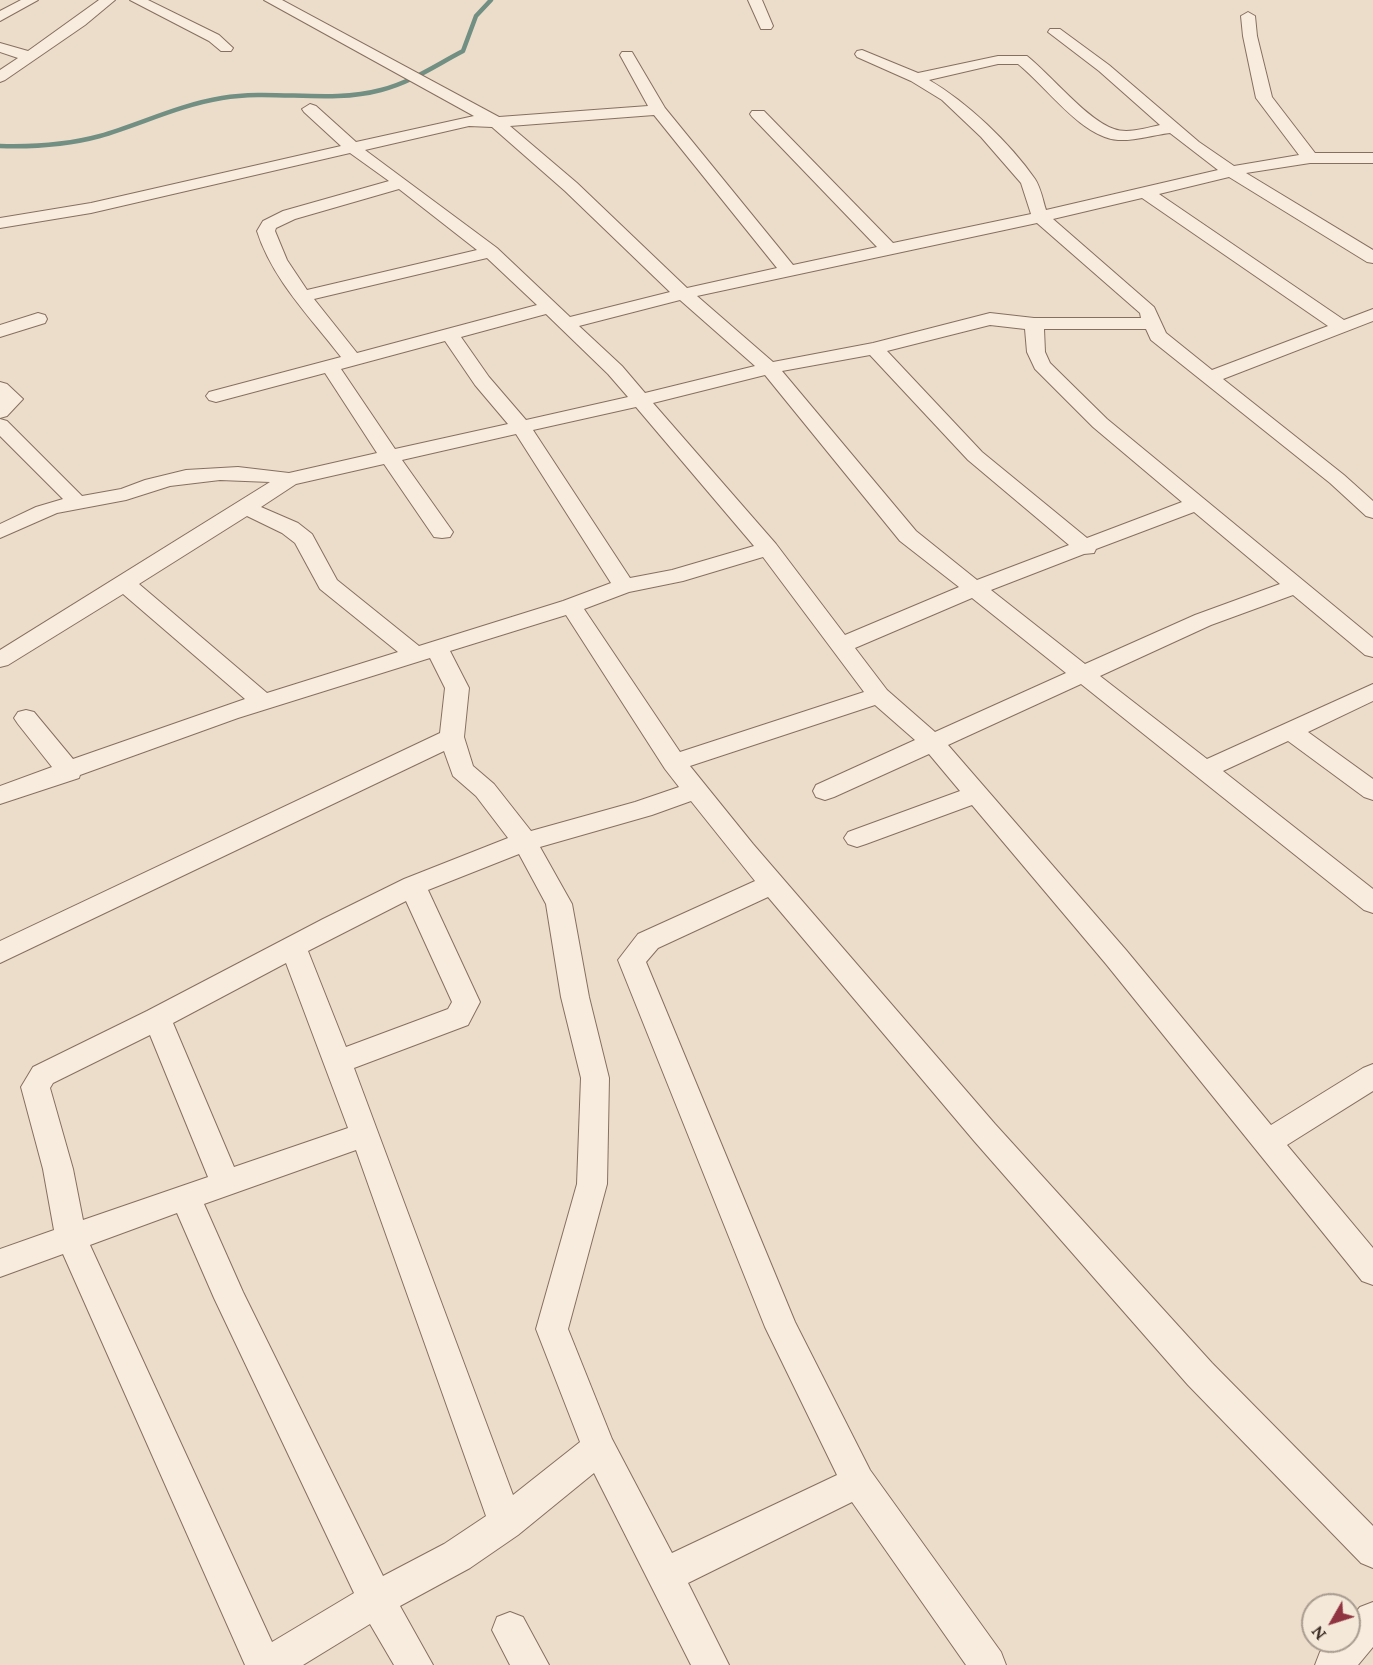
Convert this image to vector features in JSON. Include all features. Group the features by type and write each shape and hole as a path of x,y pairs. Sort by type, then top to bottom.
{"street":[{"path":"0,17 31,0"},
{"path":"0,76 108,0"},
{"path":"138,0 214,38 226,48"},
{"path":"271,0 496,122 572,187 683,294 769,368 908,536 1373,903"},
{"path":"755,0 766,26"},
{"path":"1248,16 1250,36 1264,98 1310,158"},
{"path":"1055,32 1104,68 1171,128 1230,171 1373,258"},
{"path":"0,47 30,57"},
{"path":"627,54 658,110 789,272"},
{"path":"862,54 916,78 958,106 1016,164 1034,192 1040,217 1148,311 1158,336 1337,479 1373,512"},
{"path":"916,78 998,60 1022,59 1106,132 1120,135 1171,128"},
{"path":"310,109 354,149 491,252 615,370 768,549 879,694 932,742 1116,957 1373,1271"},
{"path":"0,223 91,208 469,121 496,122 658,110"},
{"path":"758,114 890,250"},
{"path":"216,396 450,335 683,294 789,272 1040,217 1230,171 1310,158 1373,158"},
{"path":"353,360 303,296 269,245 266,231 269,225 289,215 402,183"},
{"path":"1143,191 1342,327"},
{"path":"303,296 491,252"},
{"path":"1210,377 1373,315"},
{"path":"0,660 289,479 520,425 640,400 769,368 874,349 990,319 1034,324 1152,323"},
{"path":"0,331 38,320"},
{"path":"1034,324 1036,352 1042,365 1100,423 1373,650"},
{"path":"450,335 482,381 520,425 624,586"},
{"path":"874,349 975,456 1086,548"},
{"path":"330,366 442,532"},
{"path":"0,388 13,399 0,412"},
{"path":"0,425 27,453 47,468 76,502"},
{"path":"0,532 49,509 76,502 107,499 152,484 231,474 268,475 289,479"},
{"path":"841,645 976,588 1086,548 1197,503"},
{"path":"246,508 290,528 304,539 328,584 425,651 457,688 452,737 462,770 485,790 525,842 559,904 575,997 595,1078 592,1184 552,1329 599,1448 711,1665"},
{"path":"0,795 263,702 571,606 624,586 675,576 768,549"},
{"path":"123,582 263,702"},
{"path":"825,791 1203,620 1295,586"},
{"path":"571,606 674,763 773,884 985,1133 1200,1374 1373,1551"},
{"path":"1204,770 1373,692"},
{"path":"674,763 879,694"},
{"path":"26,718 70,772"},
{"path":"1290,731 1373,791"},
{"path":"0,953 452,737"},
{"path":"599,1448 506,1522 457,1556 376,1600 266,1665 71,1237 58,1169 35,1088 43,1075 157,1019 413,886 525,842 643,809 696,790"},
{"path":"857,838 976,794"},
{"path":"773,884 648,941 632,960 782,1327 858,1482 988,1665"},
{"path":"337,1062 458,1017 463,1011 466,1002 413,886"},
{"path":"292,947 365,1134 506,1522"},
{"path":"157,1019 226,1184"},
{"path":"1267,1143 1373,1076"},
{"path":"0,1263 365,1134"},
{"path":"186,1199 235,1308 376,1600 416,1665"},
{"path":"665,1575 858,1482"},
{"path":"1333,1665 1373,1620"},
{"path":"510,1630 531,1665"}],"waterway":[{"path":"0,146 75,142 191,105 222,98 261,95 342,96 392,87 463,51 476,16 491,0"}]}
